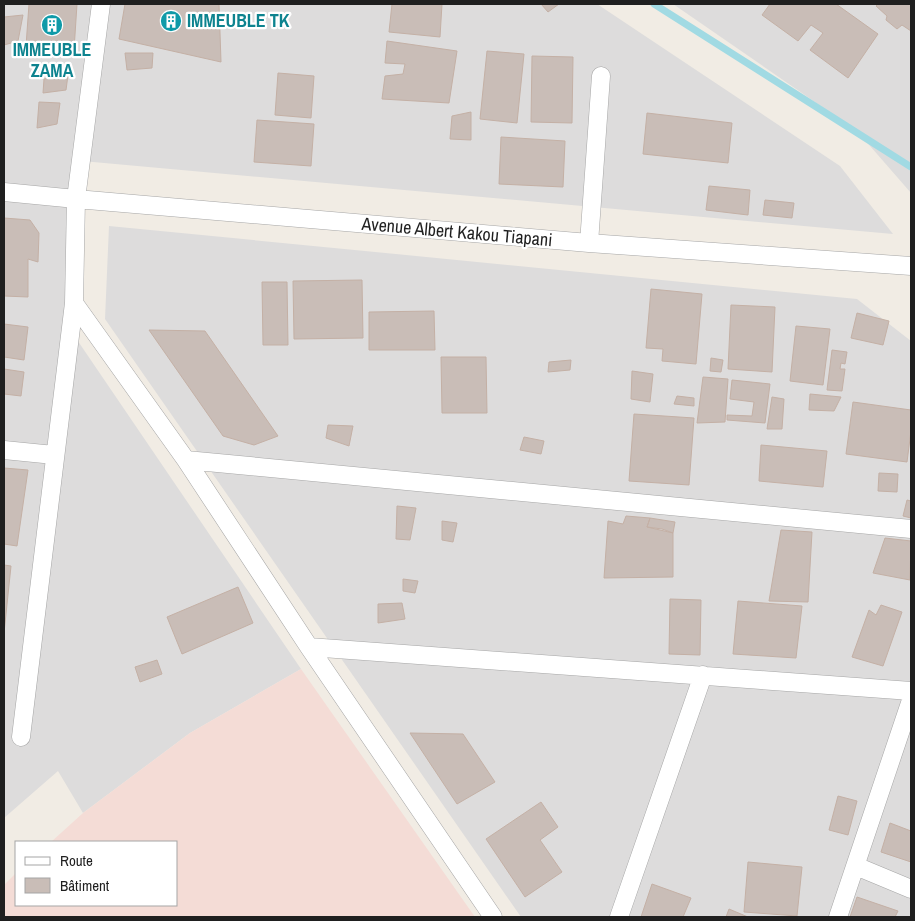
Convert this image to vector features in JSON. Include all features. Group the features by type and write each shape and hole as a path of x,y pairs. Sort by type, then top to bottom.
{"street":[{"path":"21,737 74,303 76,200 101,4"},
{"path":"589,243 601,76"},
{"name":"Avenue Albert Kakou Tiapani","path":"4,192 76,200 589,243 911,266"},
{"path":"74,303 186,460 309,647 493,917"},
{"path":"4,450 54,455"},
{"path":"186,460 911,529"},
{"path":"309,647 911,691"},
{"path":"619,917 703,676"},
{"path":"838,917 911,700"},
{"path":"855,868 864,869 911,889"}],"shaded area":[{"path":"4,4 597,4 840,166 893,234 82,161 69,328 301,669 190,733 83,813 58,771 4,818"},
{"path":"673,4 911,4 911,193 857,131"},
{"path":"109,226 857,299 911,341 911,917 521,917 105,319"},
{"path":"301,669 475,917 4,917 4,885 15,874 15,906 178,906 178,841 52,841 83,813 190,733"}],"building":[{"name":"IMMEUBLE ZAMA","path":"29,4 77,4 74,50 26,46"},
{"name":"IMMEUBLE TK","path":"125,4 219,4 221,62 119,39"},
{"path":"392,4 442,4 440,37 389,32"},
{"path":"541,4 559,4 548,12"},
{"path":"770,4 836,4 878,34 848,78 810,50 823,33 811,25 798,41 762,15"},
{"path":"878,4 911,4 911,31 902,25 897,29 886,20 887,16 876,6"},
{"path":"23,15 18,41 4,45 4,17"},
{"path":"387,41 457,51 449,103 382,99 385,76 403,74 405,64 385,63"},
{"path":"487,51 524,54 517,123 480,119"},
{"path":"125,53 153,53 152,68 127,70"},
{"path":"532,56 573,57 572,123 531,122"},
{"path":"278,73 314,76 311,118 275,115"},
{"path":"68,75 66,90 43,93 44,79"},
{"path":"39,102 60,103 57,124 37,128"},
{"path":"471,112 471,140 450,139 452,116"},
{"path":"647,113 732,123 728,163 643,154"},
{"path":"257,120 314,124 311,166 254,162"},
{"path":"501,137 565,141 563,187 499,184"},
{"path":"709,186 750,190 748,215 706,210"},
{"path":"765,200 794,203 792,218 763,215"},
{"path":"4,218 30,220 39,233 38,262 28,259 28,297 4,296"},
{"path":"362,280 363,338 294,339 293,281"},
{"path":"262,282 287,282 288,345 263,345"},
{"path":"651,289 702,294 696,364 662,361 663,349 646,348"},
{"path":"731,305 775,307 772,372 728,369"},
{"path":"434,311 435,350 369,350 369,312"},
{"path":"857,313 889,321 883,345 851,338"},
{"path":"4,324 28,327 24,360 4,357"},
{"path":"796,326 830,329 823,385 790,381"},
{"path":"149,330 205,331 278,436 254,445 223,436"},
{"path":"832,350 847,352 845,364 841,363 840,369 845,369 842,391 827,390"},
{"path":"441,357 486,357 487,413 442,413"},
{"path":"711,358 723,360 721,372 710,371"},
{"path":"571,360 570,370 548,372 549,362"},
{"path":"4,369 24,372 21,396 4,394"},
{"path":"632,371 653,374 650,402 631,399"},
{"path":"703,377 728,379 725,422 697,423"},
{"path":"732,380 770,384 765,423 727,420 727,415 752,416 754,402 730,399"},
{"path":"810,394 841,397 834,411 809,410"},
{"path":"677,396 694,398 694,406 674,404"},
{"path":"772,397 784,399 782,429 767,429"},
{"path":"853,402 911,410 911,431 907,462 846,454"},
{"path":"634,414 694,418 689,485 629,481"},
{"path":"328,425 353,426 349,446 326,438"},
{"path":"524,437 544,441 541,454 520,450"},
{"path":"761,445 827,451 823,487 759,481"},
{"path":"4,468 28,470 17,546 4,544"},
{"path":"879,473 898,474 897,492 878,491"},
{"path":"907,500 911,501 911,518 903,516"},
{"path":"397,506 416,508 410,540 396,539"},
{"path":"626,516 650,518 647,527 673,533 673,577 604,578 608,521 623,524"},
{"path":"650,518 675,522 673,533 647,527"},
{"path":"442,521 457,523 453,542 442,540"},
{"path":"781,530 812,532 808,602 769,601"},
{"path":"885,538 911,541 910,580 873,573"},
{"path":"4,565 11,566 4,633"},
{"path":"403,579 418,581 415,593 403,591"},
{"path":"238,587 253,623 182,654 167,617"},
{"path":"670,599 701,600 700,655 669,654"},
{"path":"738,601 802,606 796,658 733,654"},
{"path":"402,603 405,619 378,623 378,604"},
{"path":"881,605 902,612 883,666 852,657 869,610 876,615"},
{"path":"157,660 162,674 140,682 135,667"},
{"path":"410,733 463,734 495,782 457,804"},
{"path":"838,796 857,801 848,835 829,830"},
{"path":"541,802 558,827 540,840 562,872 525,897 486,839"},
{"path":"890,823 911,831 911,862 881,852"},
{"path":"748,862 802,867 797,916 744,912"},
{"path":"652,884 691,898 683,917 641,917"},
{"path":"857,897 898,911 895,917 850,917"},
{"path":"729,909 748,917 726,917"}],"waterway":[{"path":"654,4 911,167"}],"place":[{"name":"IMMEUBLE TK","path":"171,21"},
{"name":"IMMEUBLE ZAMA","path":"52,25"}]}
